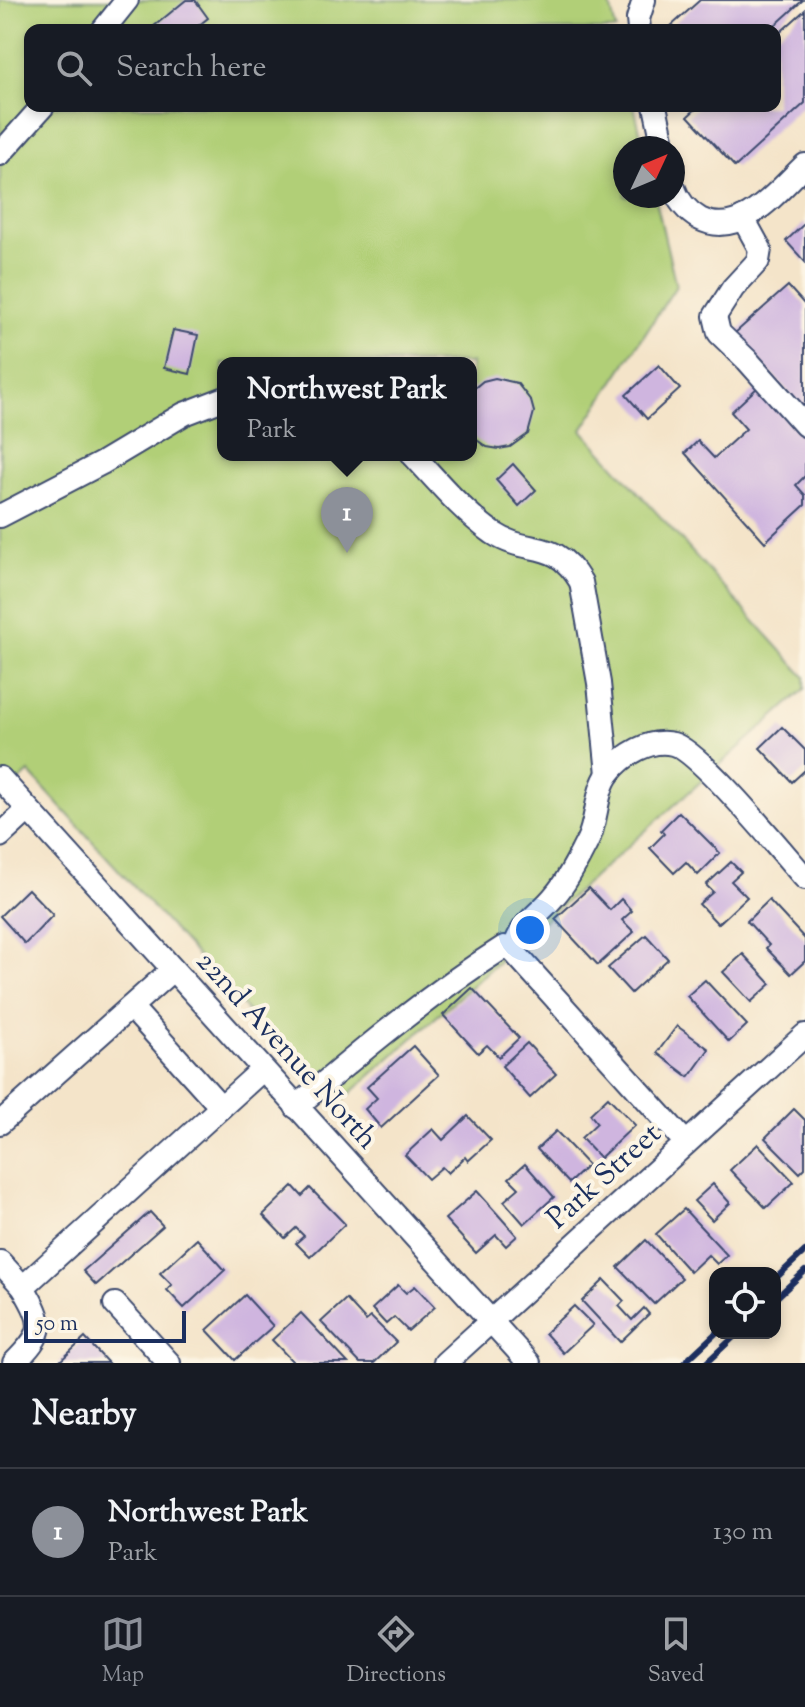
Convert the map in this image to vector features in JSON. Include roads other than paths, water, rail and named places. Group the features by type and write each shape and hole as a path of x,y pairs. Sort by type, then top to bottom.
{"street":[{"path":"108,24 127,0"},
{"path":"0,154 38,112"},
{"path":"656,112 661,136"},
{"path":"685,207 706,222 721,224 743,218 805,165"},
{"path":"743,218 760,249 758,261 733,288 715,316 719,333 805,425"},
{"path":"0,516 102,463 184,414 217,401"},
{"path":"419,461 489,530 507,541 563,557 581,582 599,683 608,774 590,837 556,894 519,933 513,951"},
{"path":"608,774 631,752 645,746 672,744 687,752 712,775 805,878"},
{"name":"22nd Avenue North","path":"0,778 529,1363"},
{"path":"0,836 27,811"},
{"path":"296,1107 437,992 504,947 513,951 686,1143"},
{"path":"0,1123 172,970"},
{"path":"131,1007 221,1107"},
{"name":"Park Street","path":"445,1363 805,1035"},
{"path":"23,1287 262,1070"},
{"path":"0,1262 23,1287 38,1313 40,1332 29,1349 14,1363"},
{"path":"115,1304 169,1363"}],"railway":[{"path":"781,1273 805,1251"},
{"path":"781,1293 805,1271"},
{"path":"684,1363 710,1339"},
{"path":"706,1363 732,1339"}],"place":[{"name":"Northwest Park","path":"347,553"}]}
